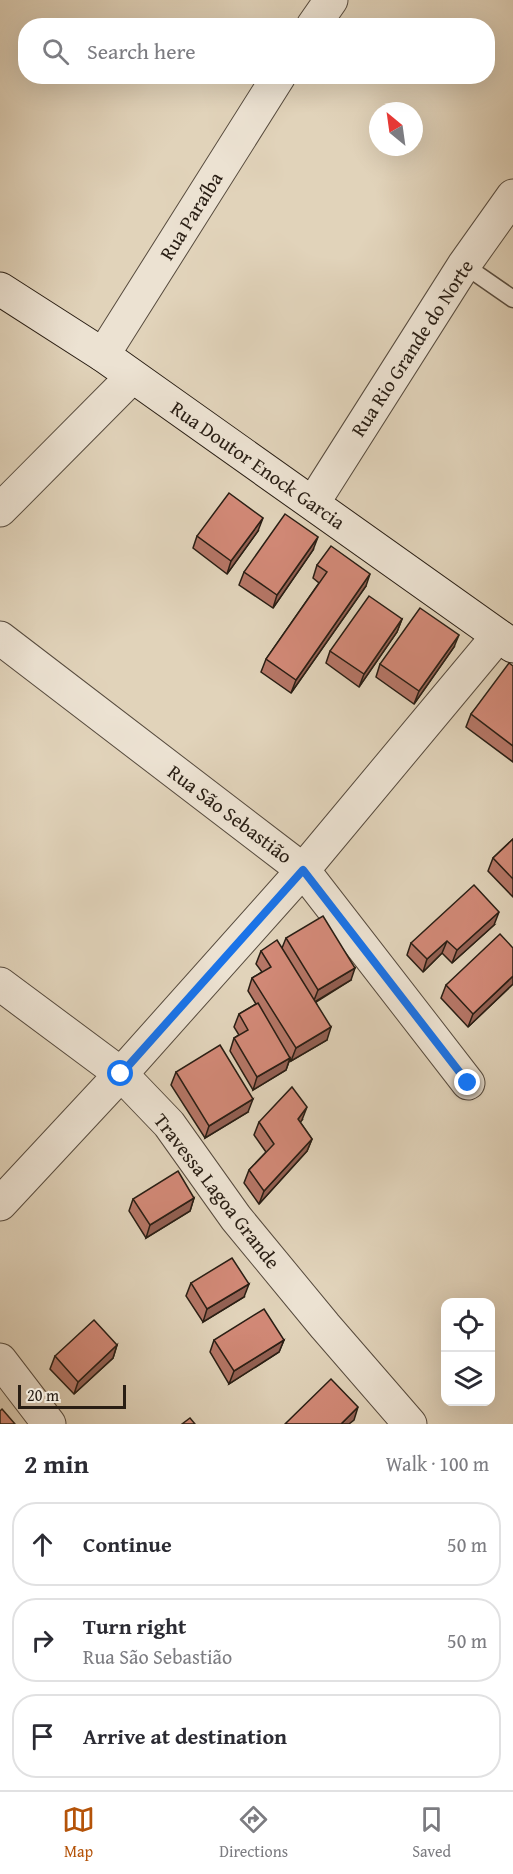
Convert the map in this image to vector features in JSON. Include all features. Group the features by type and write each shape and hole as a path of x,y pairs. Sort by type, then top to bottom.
{"street":[{"path":"319,18 331,0"},
{"name":"Rua Paraíba","path":"103,355 274,84"},
{"name":"Rua Rio Grande do Norte","path":"313,503 464,265 513,196"},
{"name":"Rua Doutor Enock Garcia","path":"0,289 103,355 505,641"},
{"path":"0,510 132,377"},
{"name":"Rua São Sebastião","path":"0,638 303,870 468,1083"},
{"path":"0,1204 121,1074 505,641"},
{"name":"Travessa Lagoa Grande","path":"0,984 121,1074 169,1124 236,1218 410,1424"},
{"path":"0,1360 48,1424"}],"lane":[{"path":"464,265 513,299"}],"building":[{"path":"229,493 263,518 231,561 197,536"},
{"path":"285,514 318,537 277,595 244,572"},
{"path":"331,546 370,574 296,680 266,659 327,572 317,565"},
{"path":"369,596 402,619 364,674 330,651"},
{"path":"420,608 459,635 419,691 380,664"},
{"path":"509,663 513,666 513,746 471,714"},
{"path":"513,839 513,879 493,858"},
{"path":"474,885 499,912 457,950 447,941 427,959 411,943"},
{"path":"323,916 355,968 318,990 286,938"},
{"path":"500,934 513,948 513,976 473,1014 446,985"},
{"path":"277,940 331,1027 296,1048 252,978 271,967 261,951"},
{"path":"258,1003 290,1058 257,1077 234,1038 248,1030 239,1014"},
{"path":"220,1045 253,1099 209,1126 176,1072"},
{"path":"292,1087 307,1107 298,1119 312,1139 264,1191 249,1170 274,1144 259,1122"},
{"path":"178,1171 194,1198 150,1225 133,1199"},
{"path":"232,1258 249,1284 207,1309 191,1283"},
{"path":"264,1309 284,1340 234,1371 214,1340"},
{"path":"94,1320 117,1345 78,1382 55,1356"},
{"path":"331,1379 358,1407 341,1424 285,1424"},
{"path":"2,1409 15,1424 0,1424"},
{"path":"190,1418 195,1424 182,1424"}],"route":[{"path":"121,1074 303,870 468,1083"}]}
